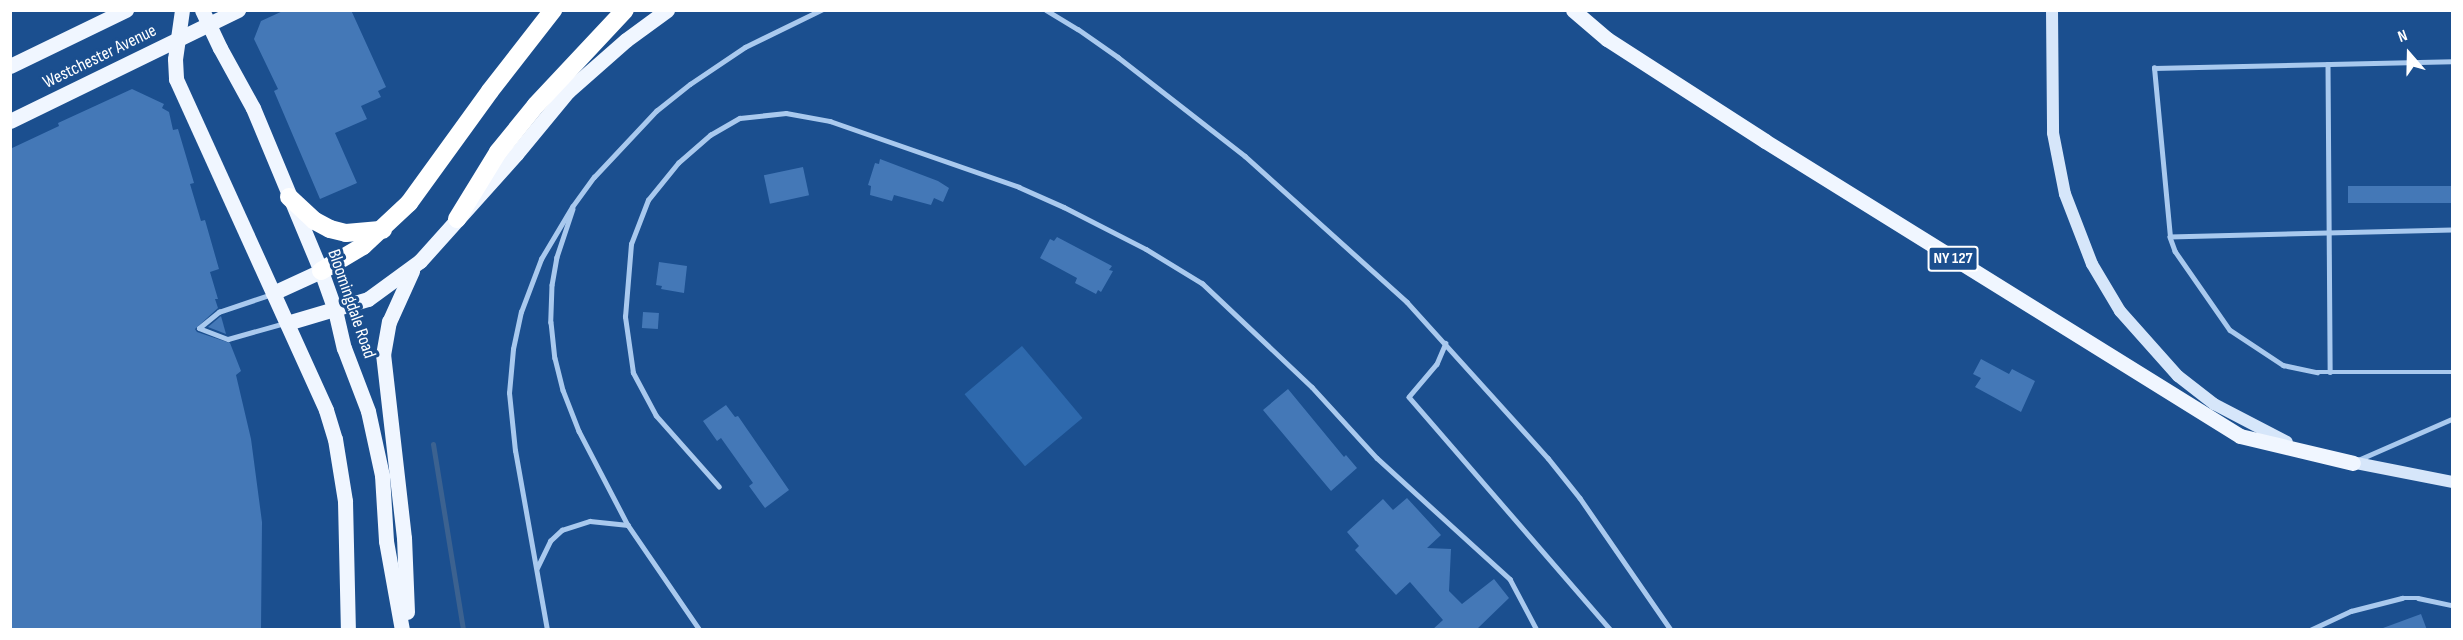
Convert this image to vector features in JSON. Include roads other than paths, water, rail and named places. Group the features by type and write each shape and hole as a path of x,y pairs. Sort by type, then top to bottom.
{"highway":[{"path":"321,271 363,246 383,230 409,203 490,91 553,10"},
{"path":"457,219 498,152 536,105 625,10"},
{"path":"290,197 315,221 330,230 346,233 383,230"}],"main road":[{"name":"Westchester Avenue","path":"10,66 126,10"},
{"path":"182,10 174,71 326,410 342,470 348,630"},
{"name":"Bloomingdale Road","path":"202,10 253,108 321,271 335,310 344,348 368,411 382,475 386,541 402,630"},
{"name":"Westchester Avenue","path":"10,121 238,10"},
{"path":"408,630 403,527 383,355 389,322 402,289 420,261 516,154 568,90 626,40 667,10"},
{"name":"NY 127","path":"1574,10 1607,39 1718,111 2240,436 2353,463 2452,482"},
{"name":"NY 127","path":"2052,10 2053,133 2065,194 2092,264 2120,311 2162,361 2214,404 2283,441 2353,463"},
{"path":"287,323 368,299 420,261"},
{"path":"273,293 321,271"}],"lane":[{"path":"547,630 510,422 509,393 513,349 534,274 553,236 577,201 624,143 690,84 745,47 821,10"},
{"path":"1046,10 1110,52 1245,156 1360,258 1446,343 1580,498 1671,630"},
{"path":"2452,61 2154,68 2170,237 2175,251 2230,330 2283,364 2302,371 2452,372"},
{"path":"2328,63 2330,372"},
{"path":"719,487 656,416 633,373 625,317 631,244 648,200 678,163 710,135 740,118 786,113 830,121 1019,187 1146,249 1202,283 1312,387 1377,458 1510,579 1537,630"},
{"path":"577,201 564,231 552,285 551,322 555,358 563,390 579,431 628,525 700,630"},
{"path":"2170,237 2452,230"},
{"path":"273,293 219,312 199,328 228,339 287,323"},
{"path":"1446,343 1437,364 1409,397 1611,630"},
{"path":"2353,463 2452,418"},
{"path":"537,570 542,553 550,541 562,530 590,521 628,525"},
{"path":"2310,630 2351,611 2402,598 2418,598 2452,604"}],"waterway":[{"path":"433,444 463,630"}]}
